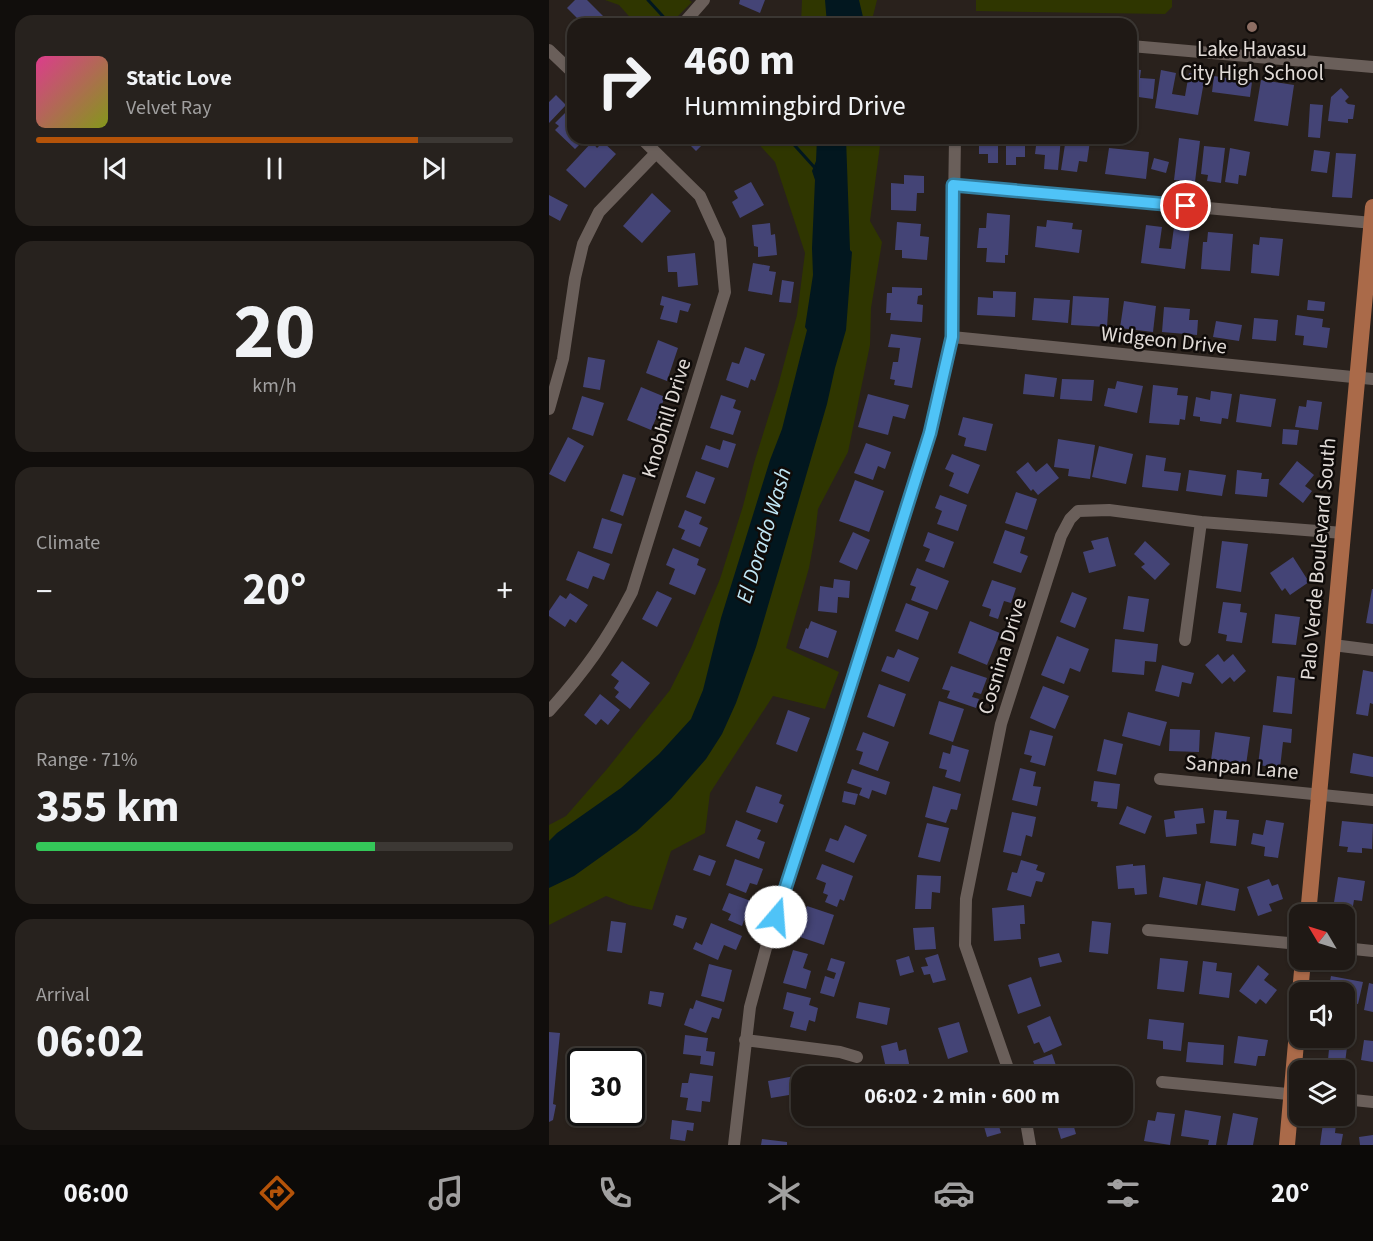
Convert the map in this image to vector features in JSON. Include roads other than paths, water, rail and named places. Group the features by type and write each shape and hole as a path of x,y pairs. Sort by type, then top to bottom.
{"main road":[{"name":"Palo Verde Boulevard South","path":"1309,904 1343,533 1365,379 1372,217"},
{"path":"1287,1145 1290,1126"}],"street":[{"path":"688,18 703,0"},
{"path":"1137,47 1373,67"},
{"path":"549,50 567,67"},
{"name":"Knobhill Drive","path":"549,711 582,675 612,631 632,592 725,292 720,240 700,196 647,144"},
{"path":"734,1145 750,1007 769,937 930,433 952,337 955,144"},
{"path":"549,409 563,359 575,278 583,244 599,212 656,153"},
{"path":"953,185 1372,217"},
{"name":"Widgeon Drive","path":"952,337 1365,379"},
{"name":"Cosnina Drive","path":"1007,1066 965,945 966,899 1001,724 1058,545 1070,519 1078,511 1109,510 1201,522 1343,533"},
{"path":"1185,640 1201,522"},
{"path":"1333,645 1373,650"},
{"name":"Sanpan Lane","path":"1160,779 1373,800"},
{"path":"1148,930 1289,943"},
{"path":"1355,949 1373,951"},
{"path":"745,1040 840,1052 857,1057"},
{"path":"1162,1082 1289,1093"},
{"path":"1355,1100 1373,1102"},
{"path":"1027,1126 1030,1145"}],"water":[{"path":"825,0 859,0 863,18 826,18"},
{"name":"El Dorado Wash","path":"817,144 846,144 850,250 852,252 846,330 827,404 756,647 736,703 722,734 706,759 671,799 637,831 574,876 549,888 549,841 621,788 659,754 691,719 703,690 721,618 770,460 782,429 807,330 805,327 813,275 815,180 812,171 816,161"}],"waterway":[{"path":"648,0 664,18"},
{"path":"793,144 815,168"}],"place":[{"name":"Lake Havasu City High School","path":"1252,27"}]}
